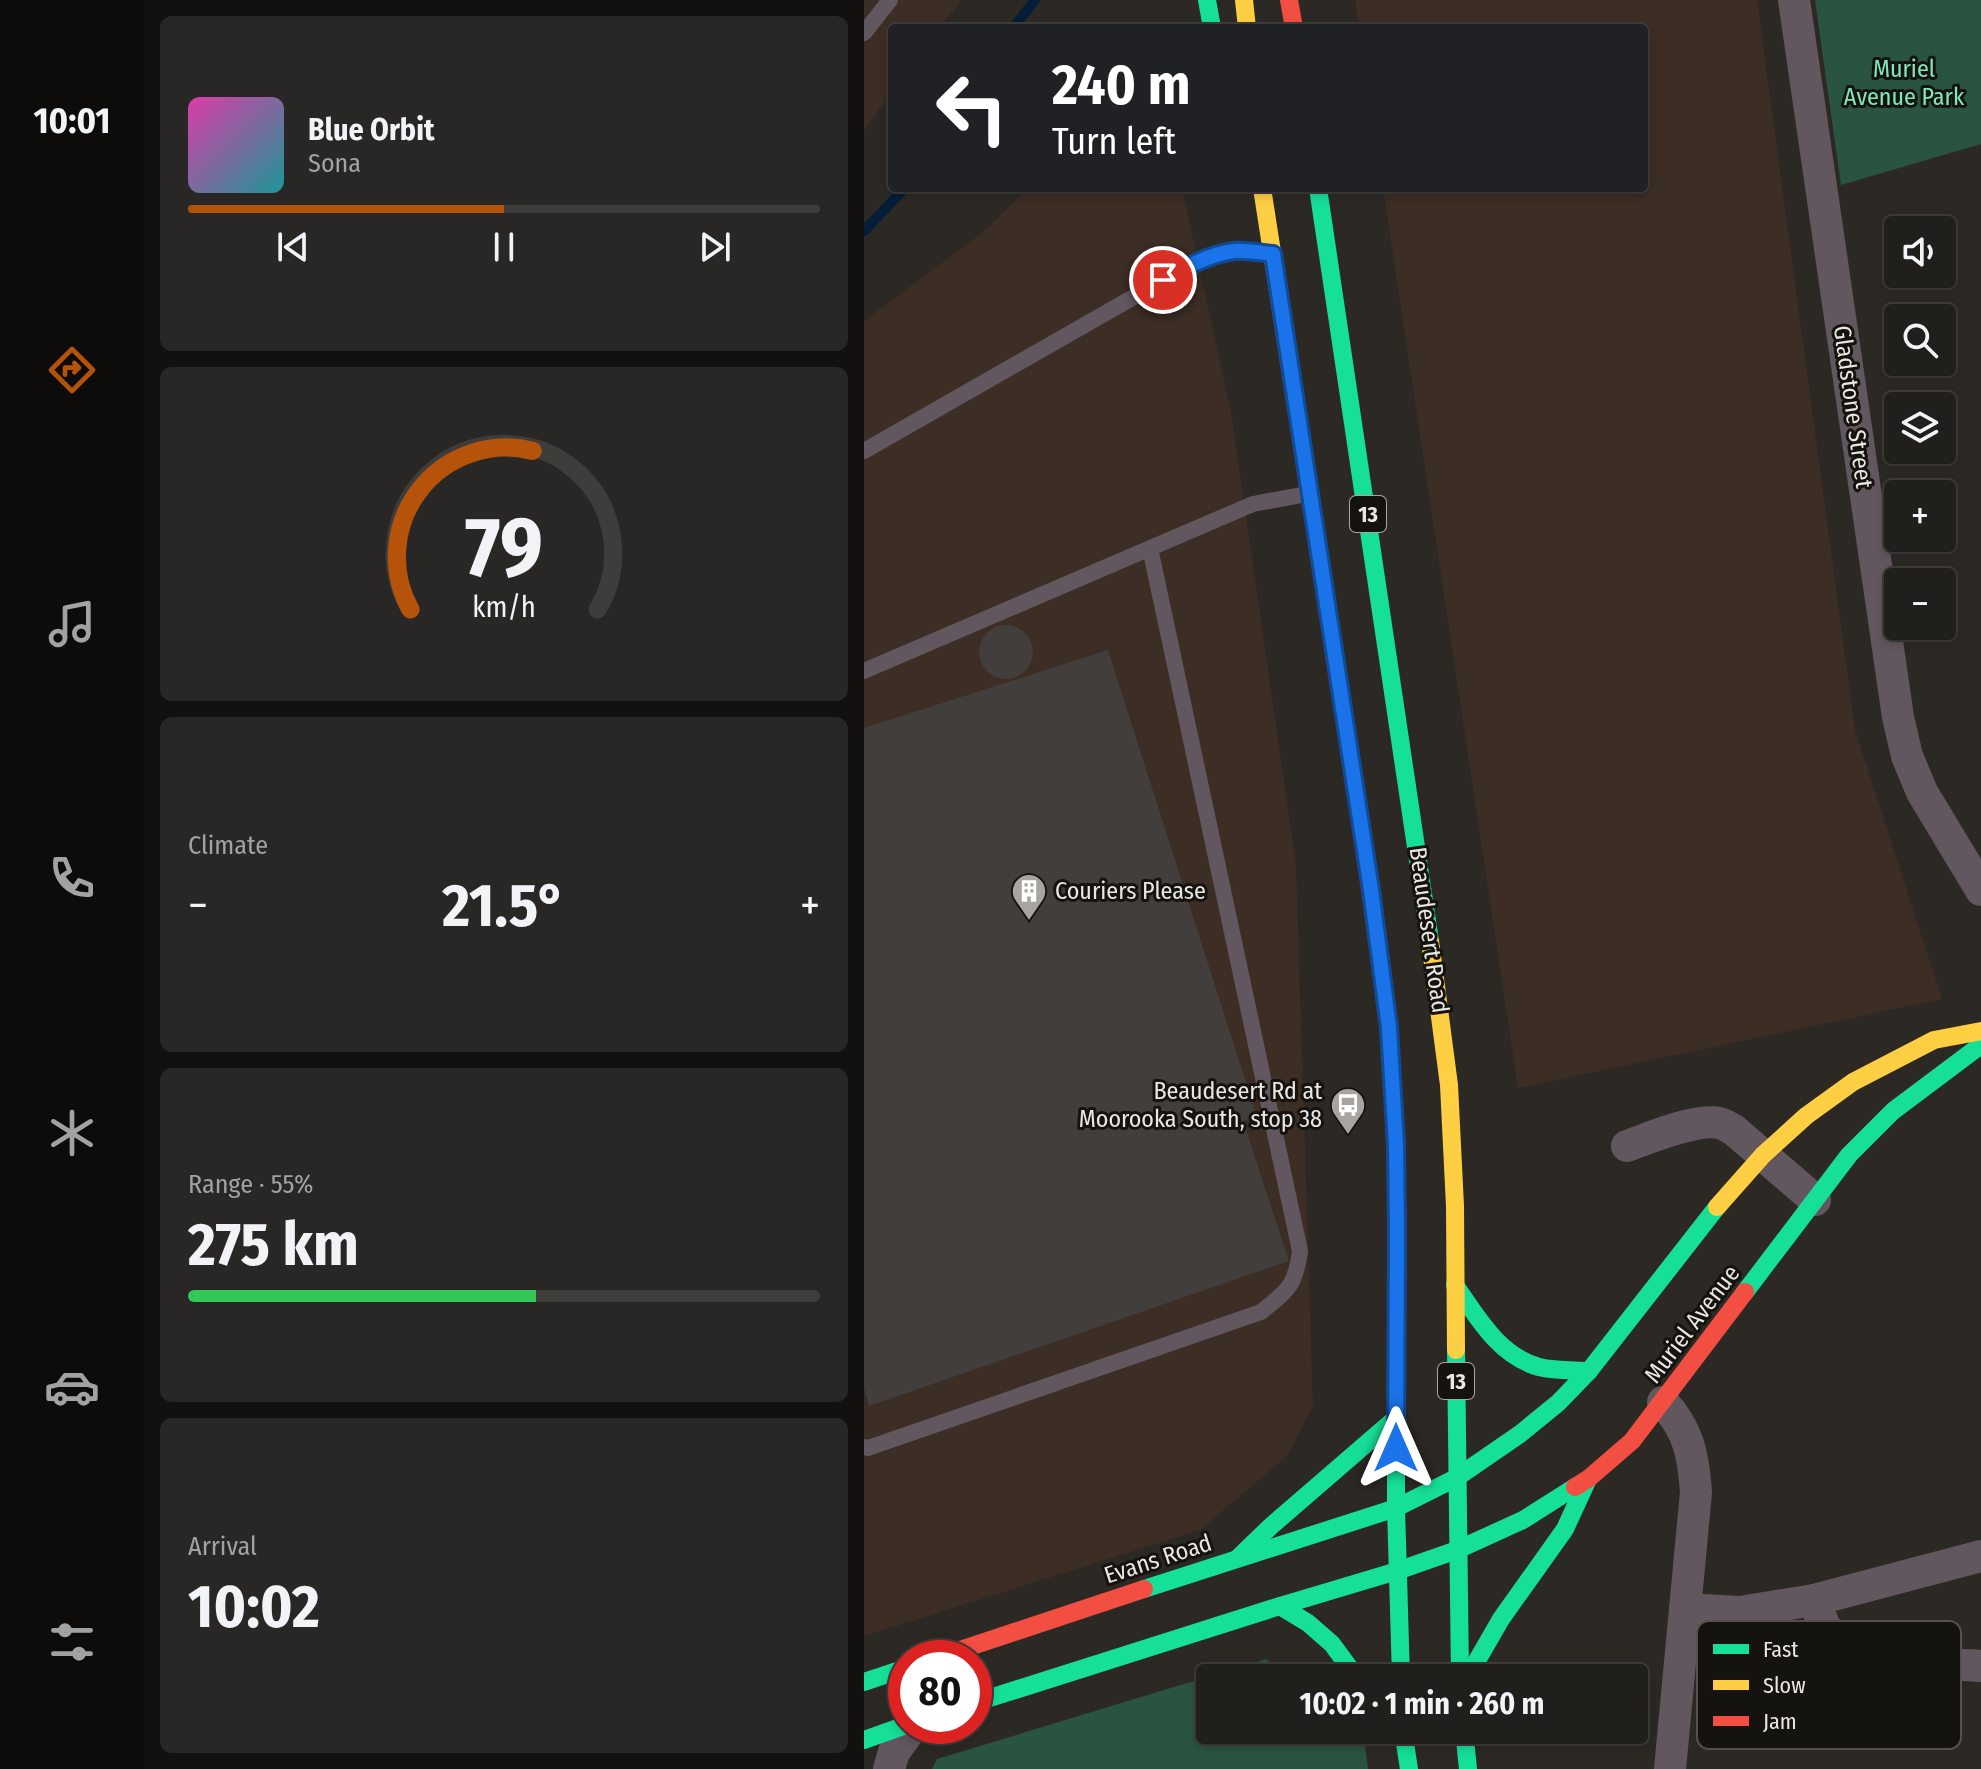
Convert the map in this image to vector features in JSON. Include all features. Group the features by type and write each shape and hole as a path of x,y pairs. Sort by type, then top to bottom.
{"main road":[{"path":"1207,0 1211,24"},
{"path":"1244,0 1247,24"},
{"name":"13","path":"1263,192 1369,875 1389,1028 1396,1145 1396,1508 1400,1664"},
{"name":"Beaudesert Road","path":"1319,192 1412,809 1449,1085 1454,1194 1460,1664"},
{"path":"1396,1508 1456,1478 1520,1434 1558,1403 1589,1371 1723,1199 1763,1155 1806,1116 1853,1082 1934,1040 1981,1031"},
{"name":"Muriel Avenue","path":"1397,1571 1457,1550 1523,1520 1588,1479 1632,1441 1849,1155 1893,1111 1981,1045"},
{"path":"1455,1285 1496,1341 1512,1354 1533,1365 1589,1371"},
{"path":"1239,1557 1396,1418"},
{"path":"1475,1664 1501,1619 1565,1529 1588,1479"},
{"name":"Evans Road","path":"990,1640 1396,1508"},
{"path":"992,1697 1397,1571"},
{"path":"1280,1606 1308,1623 1332,1644 1347,1664"},
{"path":"864,1682 888,1674"},
{"path":"864,1740 888,1731"},
{"path":"1404,1744 1409,1769"},
{"path":"1465,1744 1468,1769"}],"street":[{"name":"Gladstone Street","path":"1794,0 1898,717 1907,756 1922,792 1981,890"},
{"path":"1627,1146 1689,1126 1723,1123 1815,1200"},
{"path":"1663,1402 1685,1433 1693,1460 1696,1492 1670,1769"},
{"path":"1685,1609 1740,1612 1814,1600 1981,1556"},
{"path":"1814,1600 1823,1621"},
{"path":"1961,1665 1981,1666"},
{"path":"889,1769 891,1758 900,1744"}],"lane":[{"path":"864,33 890,0"},
{"path":"864,451 1188,266 1236,251 1273,254"},
{"path":"864,671 1253,504 1310,494"},
{"path":"864,1447 1261,1312 1289,1289 1297,1273 1300,1251 1150,548"}],"shaded area":[{"path":"864,0 961,0 943,24 888,24 888,97 864,130"},
{"path":"1355,0 1757,0 1855,730 1942,999 1518,1088 1384,192 1648,192 1648,24 1358,24"},
{"path":"1024,192 1183,192 1231,412 1296,864 1313,1406 1288,1455 1200,1530 864,1636 864,321 982,233"}],"green space":[{"name":"Muriel Avenue Park","path":"1815,0 1981,0 1981,144 1841,185"},
{"path":"1266,1659 1272,1664 1250,1664"},
{"path":"1196,1680 1196,1744 1364,1744 1368,1769 932,1769 937,1759"}],"building":[{"path":"1006,625 1025,633 1033,652 1025,671 1006,679 987,671 979,652 987,633"},
{"name":"Couriers Please","path":"1108,650 1257,1117 1243,1121 1289,1261 869,1406 864,1388 864,728"}],"waterway":[{"path":"1016,24 1035,0"},
{"path":"864,231 901,192"}],"traffic: fast":[{"path":"1207,0 1211,24"},
{"path":"1319,192 1430,941"},
{"path":"1346,727 1389,1028 1396,1145 1396,1508 1401,1664"},
{"path":"1745,1292 1849,1155 1893,1111 1981,1045"},
{"path":"1144,1589 1396,1508 1456,1478 1520,1434 1558,1403 1589,1371 1717,1207"},
{"path":"1455,1285 1490,1334 1512,1354 1539,1367 1589,1371"},
{"path":"1456,1350 1460,1664"},
{"path":"1239,1557 1396,1418"},
{"path":"1475,1664 1501,1619 1565,1529 1588,1479"},
{"path":"992,1697 1457,1550 1523,1520 1575,1487"},
{"path":"1280,1606 1308,1623 1332,1644 1347,1664"},
{"path":"864,1682 888,1674"},
{"path":"864,1740 888,1731"},
{"path":"1405,1744 1409,1769"},
{"path":"1465,1744 1468,1769"}],"traffic: slow":[{"path":"1244,0 1247,24"},
{"path":"1263,192 1346,727"},
{"path":"1430,941 1449,1085 1455,1206 1456,1350"},
{"path":"1717,1207 1763,1155 1806,1116 1853,1082 1934,1040 1981,1031"}],"traffic: jam":[{"path":"1289,0 1293,24"},
{"path":"1575,1487 1632,1441 1745,1292"},
{"path":"990,1640 1144,1589"}],"place":[{"name":"Couriers Please","path":"1029,922"},
{"name":"Beaudesert Rd at Moorooka South, stop 38","path":"1348,1136"}],"route":[{"path":"1163,280 1214,256 1236,251 1273,254 1371,890 1389,1028 1396,1145 1396,1448"}]}
